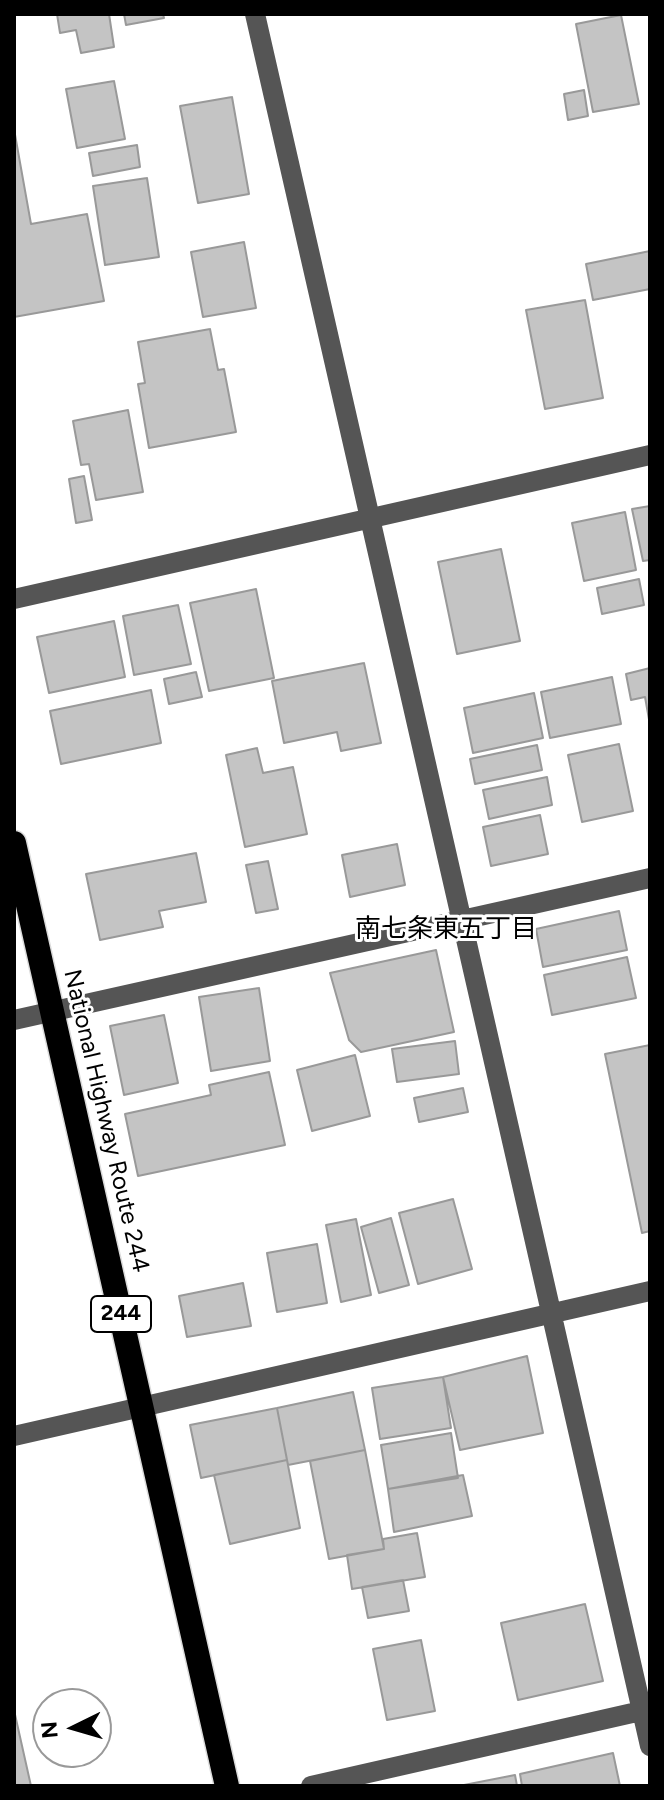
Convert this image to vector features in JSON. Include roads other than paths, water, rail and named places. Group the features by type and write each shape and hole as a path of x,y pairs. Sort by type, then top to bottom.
{"highway":[{"name":"National Highway Route 244","path":"14,843 227,1786"}],"street":[{"path":"255,14 551,1314 646,1710 650,1746"},
{"path":"14,599 650,455"},
{"path":"14,1020 650,878"},
{"path":"14,1436 650,1291"},
{"path":"311,1786 646,1710"}],"district":[{"name":"南七条東五丁目","path":"446,929"}]}
